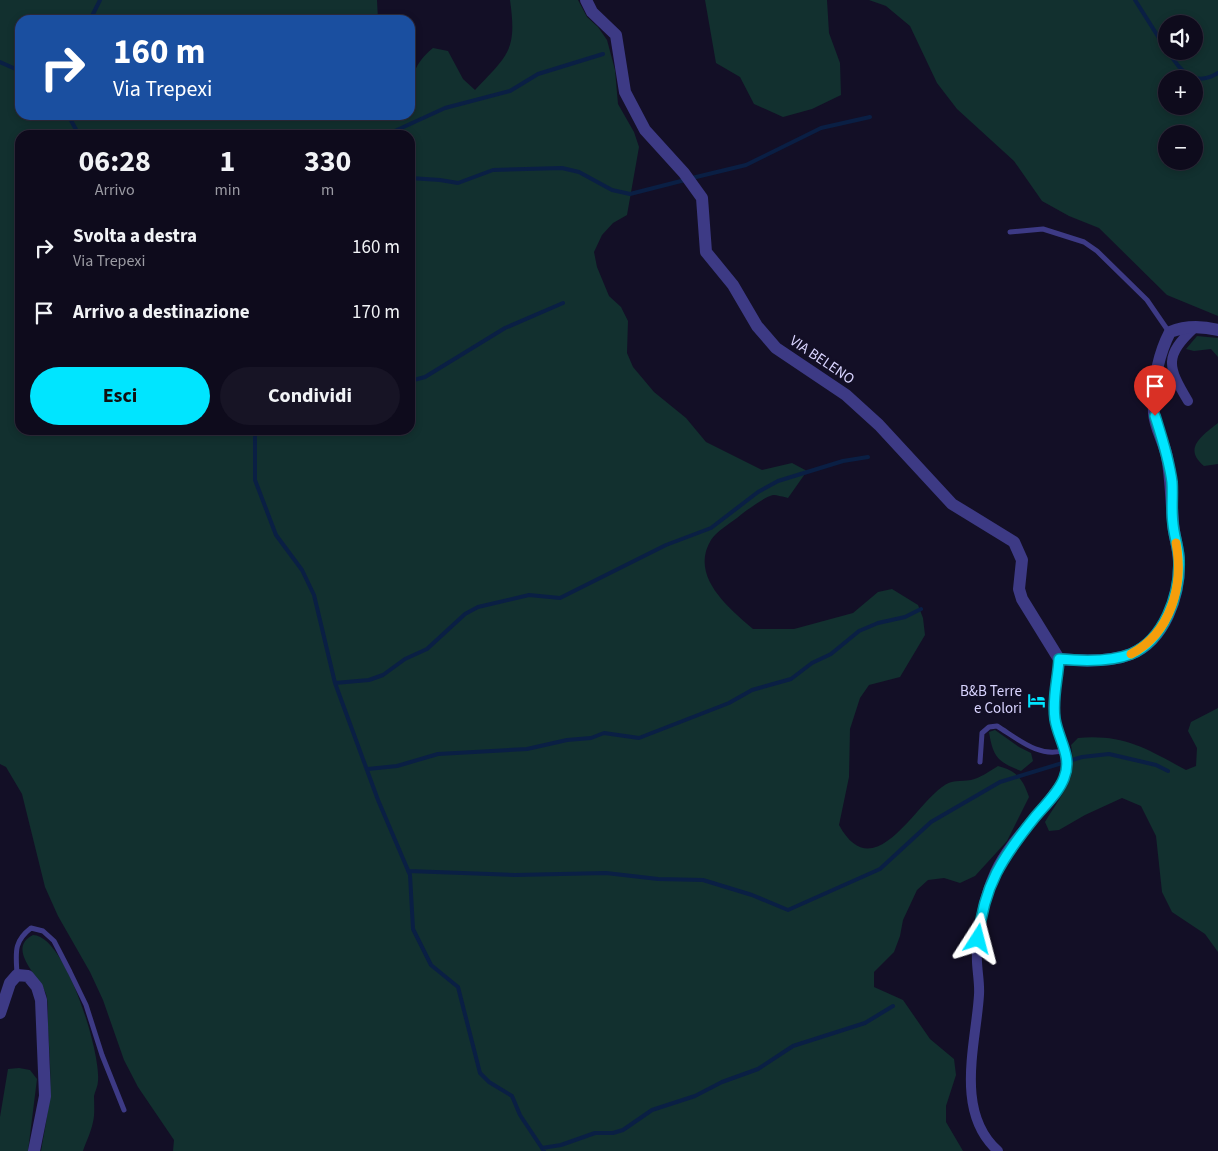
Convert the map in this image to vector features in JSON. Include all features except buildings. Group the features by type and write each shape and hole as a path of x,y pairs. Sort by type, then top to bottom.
{"street":[{"name":"VIA BELENO","path":"586,0 592,12 616,36 621,57 625,92 645,130 684,173 702,198 706,252 733,285 757,326 776,348 846,395 879,424 952,504 1014,542 1022,560 1019,589 1022,599 1059,659"},
{"path":"1188,401 1174,377 1172,356 1176,345 1195,327"},
{"path":"998,1151 985,1135 978,1120 971,1086 979,994 977,954 980,923 995,872 1008,850 1057,790 1064,777 1067,765 1065,750 1055,720 1054,696 1059,659 1121,657 1132,653 1152,639 1168,614 1176,594 1179,560 1173,522 1172,483 1166,449 1155,416 1154,396 1159,355 1170,332 1181,328 1195,327 1218,330"},
{"path":"0,1013 10,983 17,975 28,976 37,987 41,1000 45,1096 34,1151"}],"lane":[{"path":"1010,232 1043,229 1084,242 1096,251 1147,300 1170,332"},
{"path":"980,762 982,732 989,727 997,726 1042,752 1054,754 1065,750"},
{"path":"17,975 16,950 20,936 31,928 43,931 54,941 86,1005 102,1055 124,1110"}],"green space":[{"path":"0,0 377,0 378,15 15,15 15,120 415,120 415,70 425,55 433,48 448,51 463,79 475,90 496,68 508,50 512,30 510,0 578,0 587,17 598,27 607,40 615,70 618,104 634,132 639,147 627,215 613,223 602,235 594,252 597,267 609,296 621,307 628,321 627,353 633,367 654,392 686,418 706,442 762,470 792,463 807,471 788,498 773,495 765,499 744,512 713,537 706,553 705,566 708,578 723,601 753,629 794,629 853,613 878,592 892,589 918,605 923,618 925,635 900,677 869,685 860,698 850,729 849,777 839,825 852,842 865,848 879,846 892,838 930,797 946,784 974,779 998,766 1015,773 1022,781 1029,797 1007,841 975,876 960,883 944,878 928,880 917,890 903,920 894,952 874,972 874,987 903,1000 930,1039 954,1059 956,1075 946,1106 946,1122 963,1151 173,1151 174,1140 138,1087 124,1060 103,1000 90,972 58,916 45,887 22,794 6,767 0,764"},
{"path":"705,0 827,0 829,33 840,63 841,95 812,109 783,117 754,104 740,77 716,63"},
{"path":"869,0 1218,0 1218,316 1167,295 1099,228 1069,216 1042,201 1014,161 957,109 937,83 910,26 886,6"},
{"path":"1197,336 1218,338 1218,357 1211,349 1194,351 1186,349"},
{"path":"1218,423 1218,464 1204,466 1195,453 1195,448 1201,437"},
{"path":"1218,708 1218,952 1205,934 1172,912 1162,892 1156,836 1141,806 1122,798 1085,815 1059,830 1049,831 1045,822 1067,786 1072,767 1071,745 1078,738 1109,738 1122,741 1147,750 1186,770 1196,766 1197,748 1188,731 1191,722"},
{"path":"995,730 1031,753 1033,761 1021,771 1007,765 998,758 992,747 989,732"},
{"path":"33,935 45,940 57,954 68,974 79,997 94,1046 98,1083 94,1096 93,1122 83,1151 41,1151 47,1117 50,1081 48,1006 43,987 23,956 25,941"},
{"path":"8,1069 30,1070 37,1079 28,1151 0,1151 0,1117"}],"waterway":[{"path":"92,15 100,0"},
{"path":"1135,0 1158,36"},
{"path":"397,130 445,108 510,91 538,74 603,54"},
{"path":"1174,60 1183,71 1195,78 1202,79 1218,73"},
{"path":"0,62 15,69"},
{"path":"692,178 746,165 821,128 870,117"},
{"path":"71,120 76,130"},
{"path":"415,178 458,183 493,170 562,168 579,172 612,190 630,194 685,180"},
{"path":"415,380 425,377 505,328 563,303"},
{"path":"255,435 255,480 276,535 302,570 314,595 335,683 378,800 410,875 413,929 431,965 458,987 480,1073 489,1082 512,1096 520,1115 544,1151"},
{"path":"335,683 369,680 383,675 405,659 427,649 465,614 478,607 529,595 560,598 666,545 711,528 758,492 778,481 843,461 868,457"},
{"path":"368,769 397,766 438,754 527,749 567,740 591,738 604,733 639,738 729,703 752,690 791,679 812,663 831,654 859,631 878,623 905,617 921,609"},
{"path":"408,871 515,875 606,873 658,879 703,880 752,895 788,910 880,869 931,822 1000,782 1082,757 1109,754 1156,765 1168,771"},
{"path":"542,1148 561,1145 595,1133 613,1133 623,1130 652,1110 695,1096 722,1082 758,1069 793,1046 865,1023 893,1006"}],"slow traffic":[{"path":"1131,654 1152,639 1171,608 1178,587 1179,560 1176,543"}],"place":[{"name":"B&B Terre e Colori","path":"1036,700"}],"route":[{"path":"978,939 986,896 995,872 1008,850 1057,790 1064,777 1067,765 1065,750 1055,720 1055,680 1059,659 1121,657 1132,653 1152,639 1171,608 1178,587 1179,560 1173,522 1172,483 1166,449 1155,416"}]}
